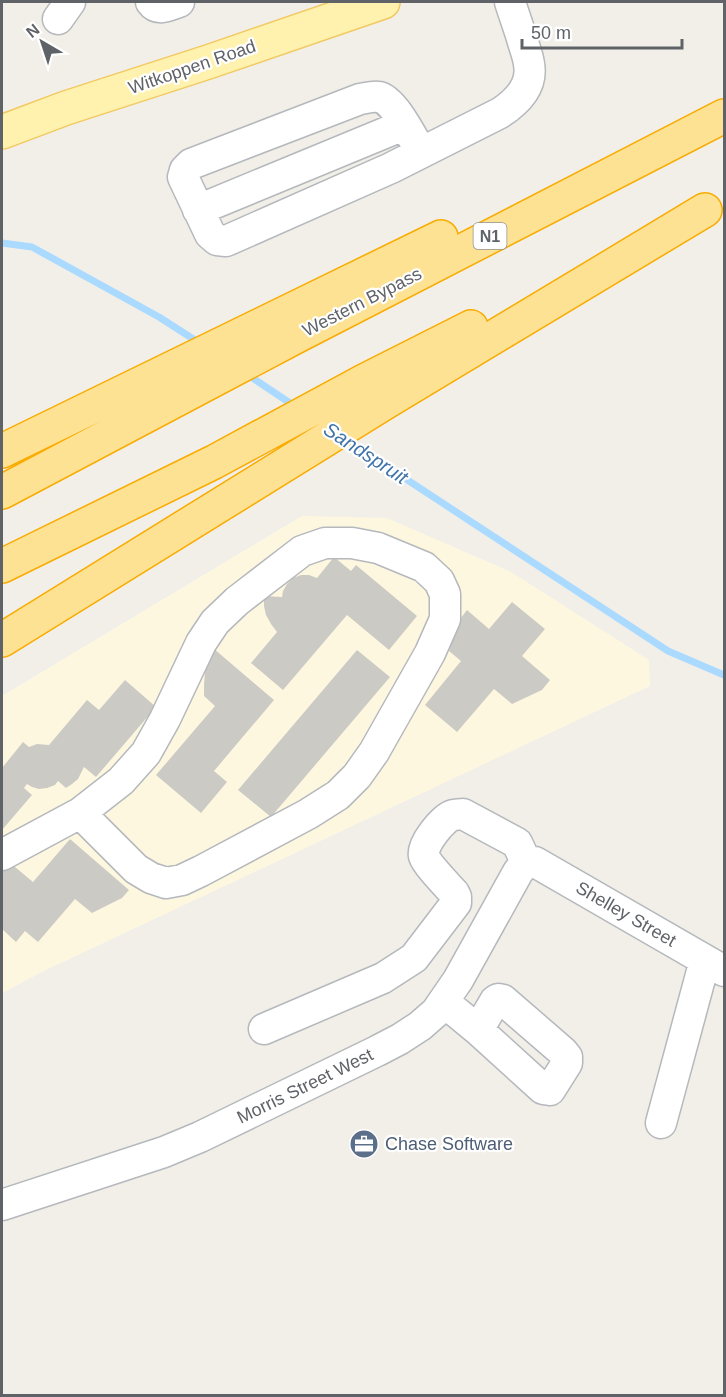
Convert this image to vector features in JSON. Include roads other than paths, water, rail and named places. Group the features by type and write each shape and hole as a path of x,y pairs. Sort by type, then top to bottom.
{"highway":[{"name":"Western Bypass","path":"2,492 140,401 290,325 546,186 684,137 724,116"},
{"path":"2,566 214,462 375,391 715,205"},
{"path":"2,639 239,493 375,391"},
{"path":"2,451 140,401"},
{"path":"2,629 89,586"}],"main road":[{"name":"Witkoppen Road","path":"2,132 382,2"}],"street":[{"path":"151,2 157,7 179,2"},
{"path":"421,152 394,107 387,99 376,96 360,99 191,164 185,170 183,177 210,234 217,240 226,241 348,188 421,152 500,113 519,98 527,85 529,76 529,64 510,2"},
{"path":"198,210 404,125"},
{"path":"2,855 80,813 121,781 146,753 201,643 215,622 237,601 302,551 325,543 352,543 378,548 424,567 439,581 445,594 445,619 430,653 374,752 357,776 338,795 308,814 201,871 182,880 166,882 151,878 136,869 80,813"},
{"path":"264,1029 382,978 414,958 456,903 454,893 424,856 424,850 433,833 446,819 453,815 463,814 517,843 526,862"},
{"name":"Shelley Street","path":"526,862 535,862 715,966"},
{"name":"Morris Street West","path":"2,1204 164,1152 200,1137 400,1039 420,1026 444,1002 518,872 526,862"},
{"path":"661,1123 715,966"},
{"path":"444,1002 478,1030"}],"waterway":[{"name":"Sandspruit","path":"2,243 32,247 159,317 201,344"},
{"name":"Sandspruit","path":"245,373 296,407"},
{"name":"Sandspruit","path":"345,439 668,651 724,675"}],"place":[{"name":"Chase Software","path":"364,1144"}]}
